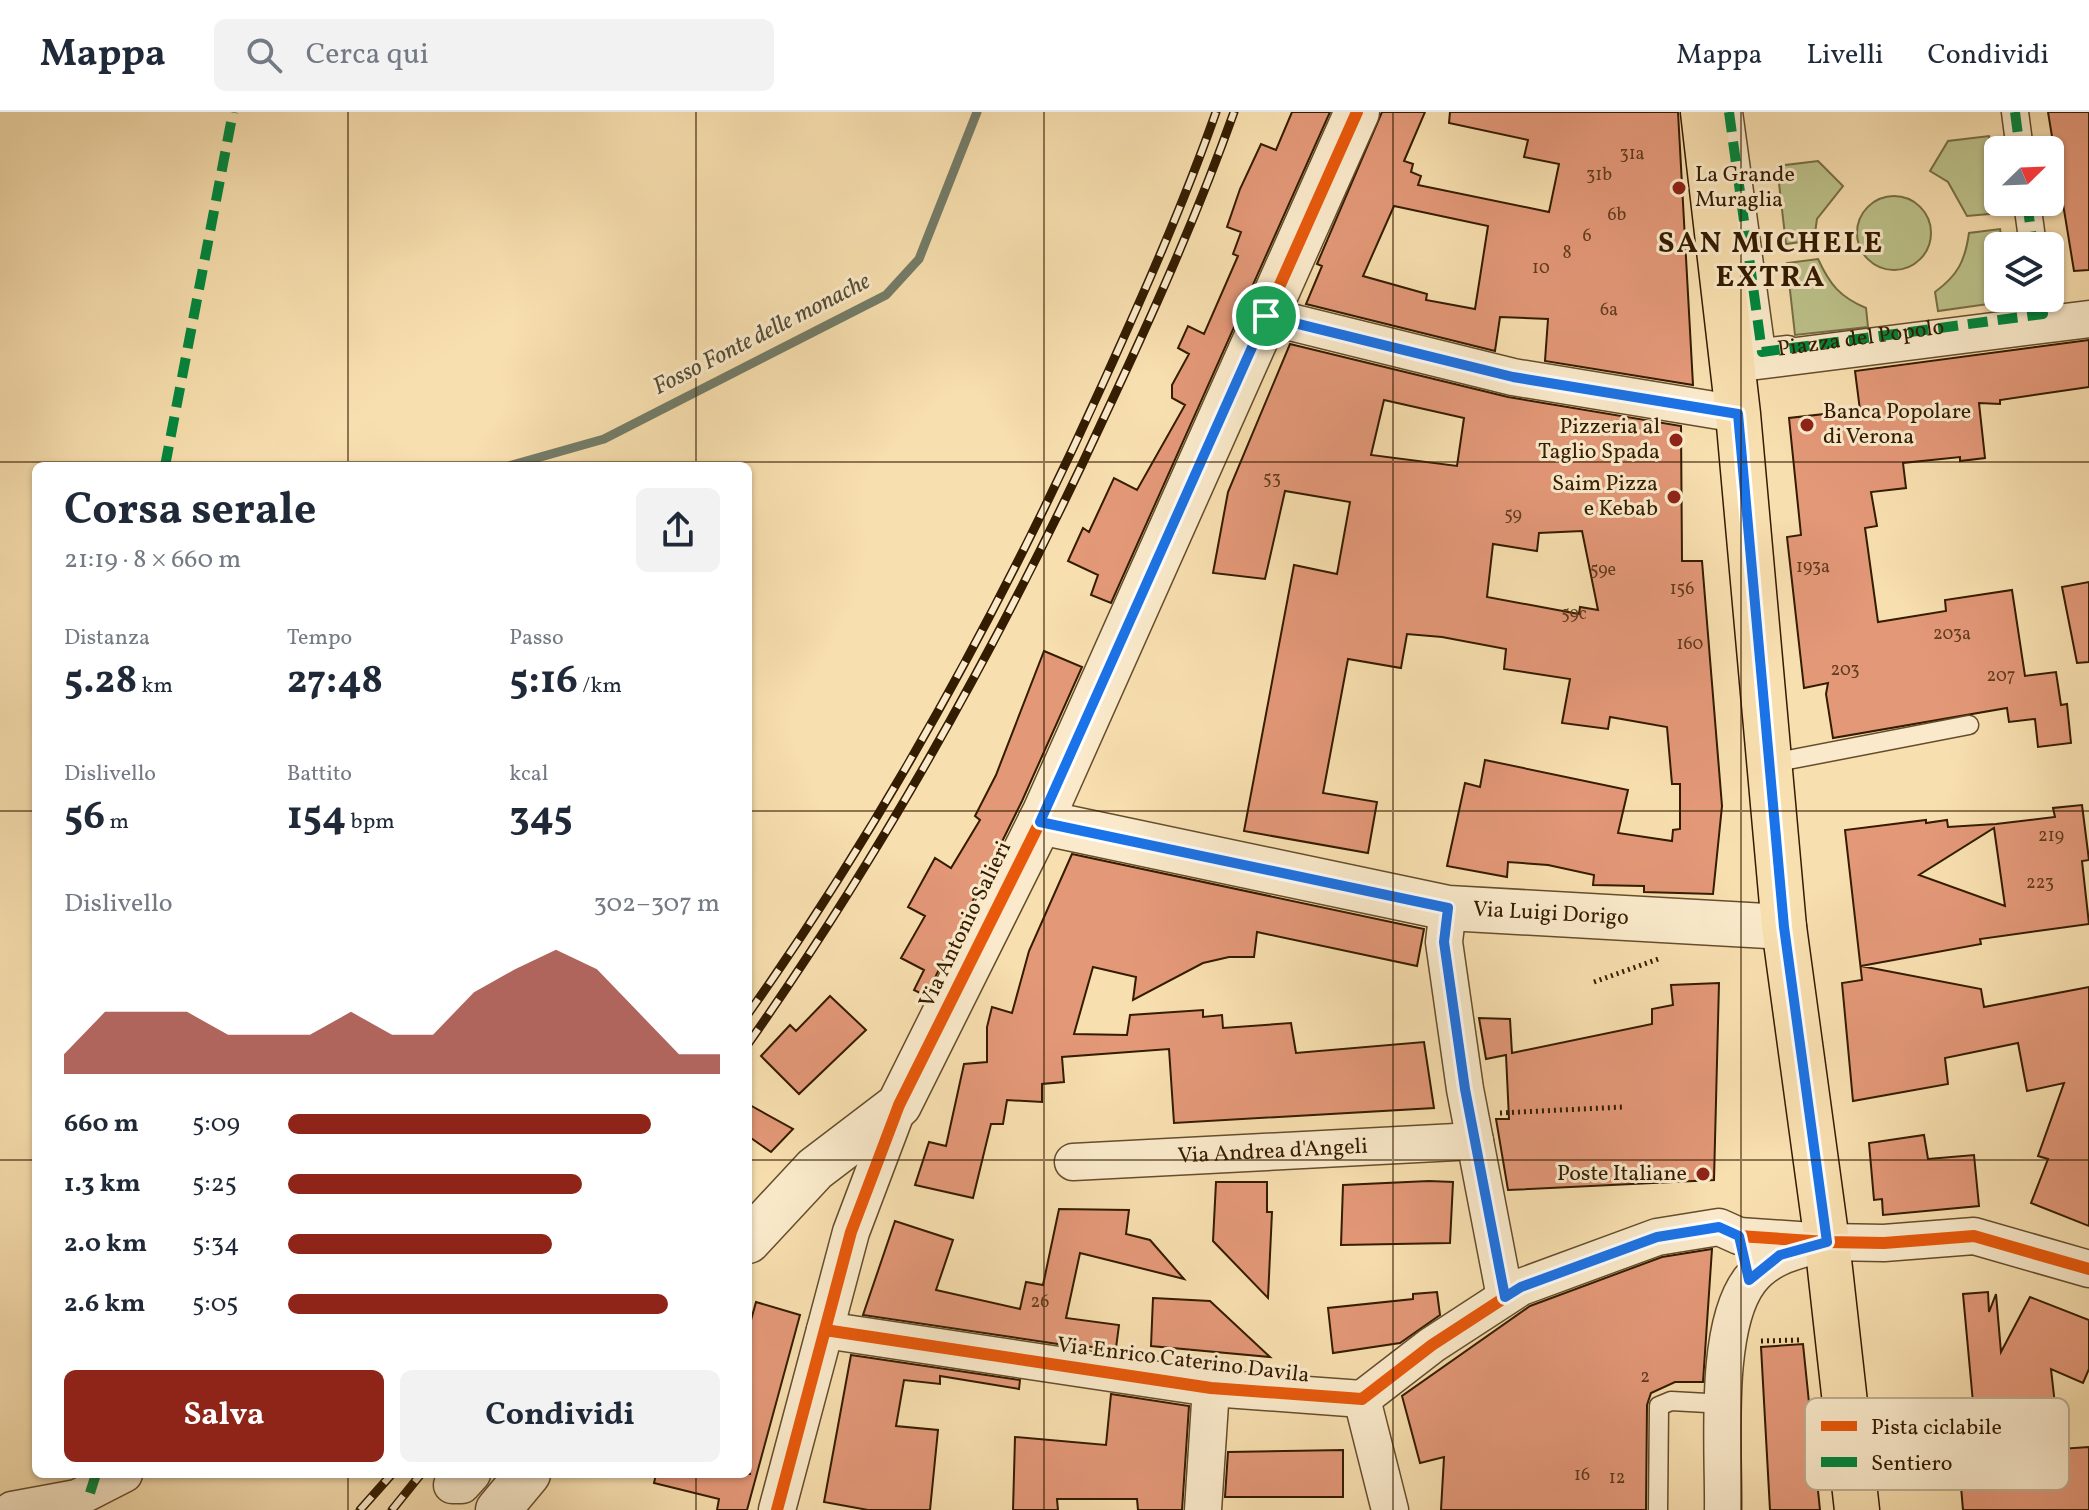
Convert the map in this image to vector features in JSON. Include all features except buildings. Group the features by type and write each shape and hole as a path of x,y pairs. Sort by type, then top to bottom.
{"main road":[{"path":"1703,112 1738,414 1784,927 1827,1242 1844,1398"},
{"path":"1855,1490 1857,1510"}],"street":[{"name":"Via Antonio Salieri","path":"777,1510 851,1232 899,1105 1040,822 1357,112"},
{"name":"Piazza del Popolo","path":"1729,112 1762,352 2043,312"},
{"path":"2015,112 2018,136"},
{"path":"1266,316 1513,377 1738,414"},
{"name":"Piazza del Popolo","path":"1733,364 2089,319"},
{"name":"Via Luigi Dorigo","path":"1040,822 1448,908 1784,927"},
{"path":"1448,908 1444,942 1472,1128 1505,1297"},
{"path":"758,1219 815,1169 899,1105"},
{"name":"Via Andrea d'Angeli","path":"1073,1162 1472,1128"},
{"path":"1390,1510 1362,1399 1432,1345 1521,1287 1657,1237 1719,1227 1739,1236 1827,1242 1884,1243 1974,1236 2089,1269"},
{"path":"1723,1510 1726,1336 1749,1280 1780,1255 1827,1242"},
{"name":"Via Enrico Caterino Davila","path":"825,1330 1211,1388 1362,1399"},
{"path":"1203,1510 1211,1388"},
{"path":"12,1510 77,1498 116,1478"},
{"path":"498,1510 525,1478"}],"lane":[{"path":"1767,764 1969,725"},
{"path":"1739,1236 1749,1280"},
{"path":"1658,1510 1659,1406 1671,1401 1725,1404"}],"path":[{"path":"1594,982 1668,956"},
{"path":"1472,1128 1623,1107"},
{"path":"1754,1342 1799,1340 1799,1331"}],"green space":[{"path":"1984,137 1984,214 1967,216 1948,182 1930,171 1948,141"},
{"path":"1818,161 1843,186 1817,219 1814,240 1786,244 1777,166"},
{"path":"1901,196 1921,206 1929,219 1929,247 1921,260 1908,268 1887,270 1867,260 1859,247 1857,226 1867,206 1880,198"},
{"path":"2000,229 2001,232 1984,232 1984,305 1938,311 1935,292 1959,267 1969,233"},
{"path":"1818,259 1837,289 1866,308 1868,327 1795,335 1787,263"}],"waterway":[{"name":"Fosso Fonte delle monache","path":"523,462 604,439 886,295 919,259 977,112"}],"railway":[{"path":"752,1008 848,863 985,625 1119,348 1177,214 1216,112"},
{"path":"752,1038 894,819 1023,585 1154,309 1234,112"},
{"path":"360,1510 388,1478"},
{"path":"392,1510 418,1478"}],"marked path":[{"path":"166,462 233,112"},
{"path":"1729,112 1762,352 2043,312"},
{"path":"2015,112 2018,136"},
{"path":"2029,216 2031,232"},
{"path":"90,1493 95,1478"}],"cycle path":[{"path":"777,1510 851,1232 899,1105 1045,812 1357,112"},
{"path":"825,1330 1211,1388 1362,1399 1432,1345 1521,1287 1657,1237 1719,1227 1739,1236 1827,1242 1884,1243 1974,1236 2089,1269"}],"place":[{"name":"La Grande Muraglia","path":"1679,188"},
{"name":"Banca Popolare di Verona","path":"1807,425"},
{"name":"Pizzeria al Taglio Spada","path":"1676,440"},
{"name":"Saim Pizza e Kebab","path":"1674,497"},
{"name":"Poste Italiane","path":"1703,1174"}],"district":[{"name":"SAN MICHELE EXTRA","path":"1771,261"}],"route":[{"path":"1266,316 1513,377 1738,414 1784,927 1827,1242 1780,1255 1749,1280 1739,1236 1715,1227 1657,1237 1521,1287 1505,1297 1465,1089 1444,942 1448,908 1040,822 1266,316"}]}
